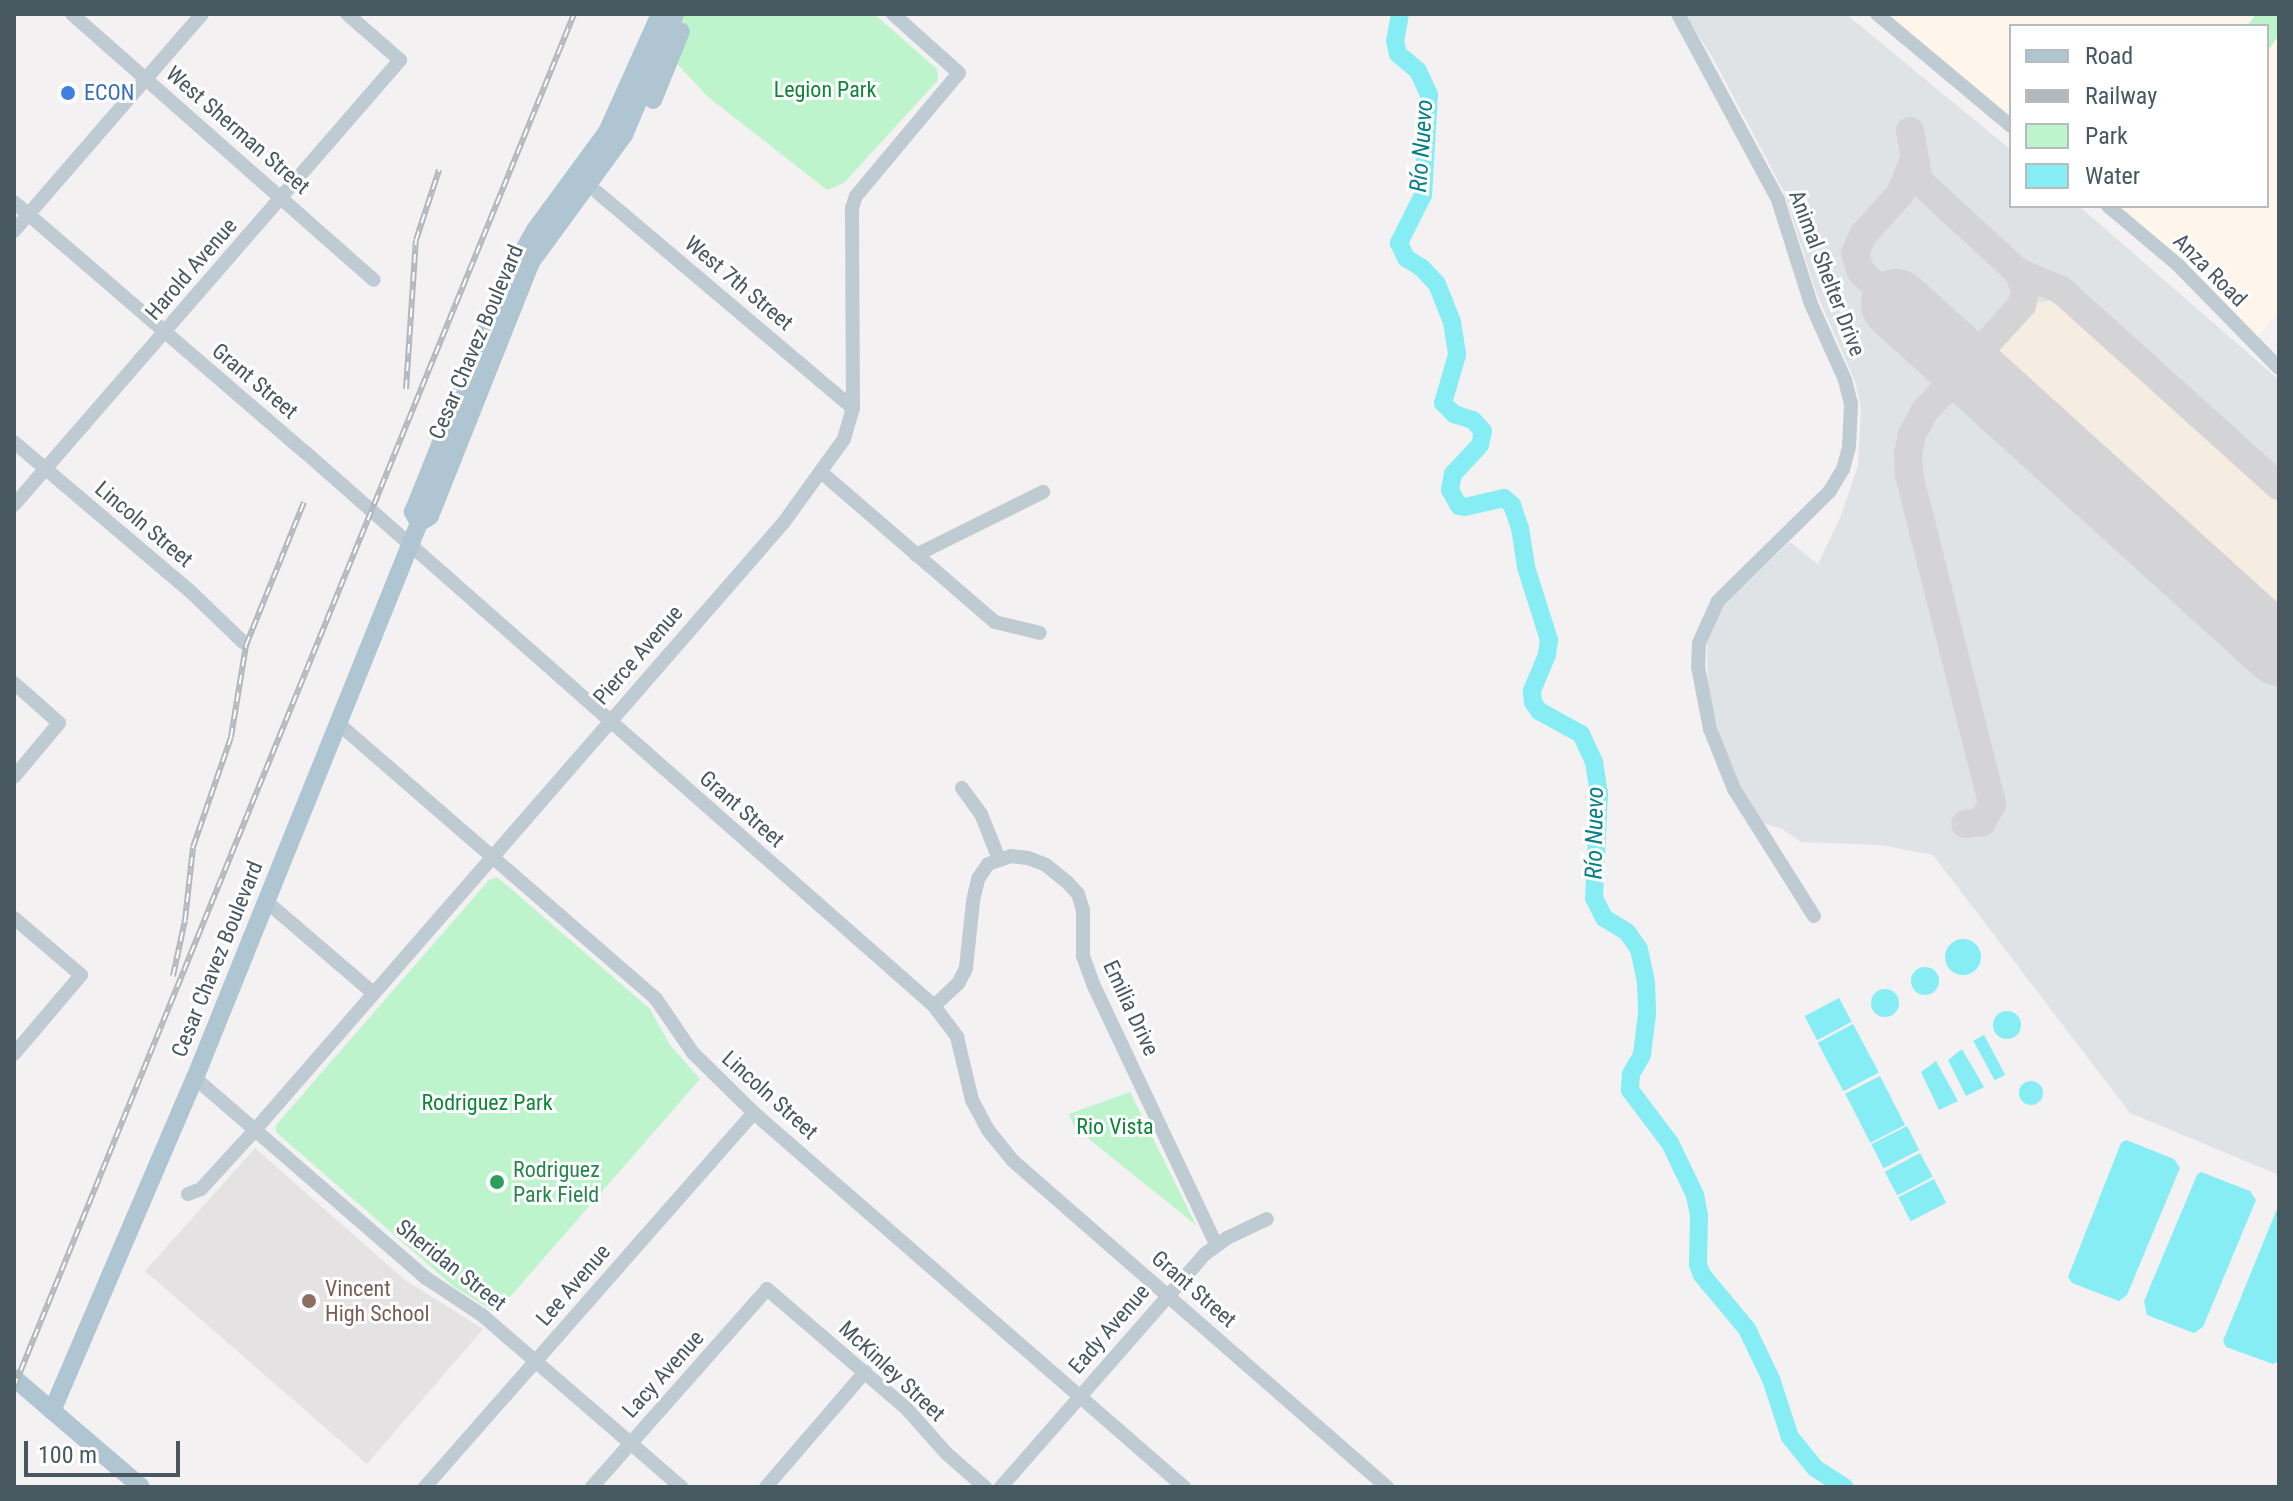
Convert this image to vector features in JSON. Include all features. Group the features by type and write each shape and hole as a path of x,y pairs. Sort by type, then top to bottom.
{"main road":[{"name":"Cesar Chavez Boulevard","path":"419,523 413,512 512,269 535,230 607,132 660,14"},
{"name":"Cesar Chavez Boulevard","path":"52,1411 195,1078 419,523 430,516 531,262 624,135 675,14"},
{"path":"462,436 476,425 548,255 628,153 687,14"},
{"path":"14,1378 141,1487"}],"street":[{"name":"West Sherman Street","path":"72,14 374,280"},
{"path":"14,231 202,14"},
{"name":"Harold Avenue","path":"14,505 400,60 347,14"},
{"name":"Pierce Avenue","path":"188,1194 201,1189 255,1130 493,857 784,522 844,439 853,408 852,208 856,196 959,73 893,14"},
{"name":"Animal Shelter Drive","path":"1678,14 1778,200 1811,304 1845,380 1851,404 1849,447 1843,469 1830,491 1718,601 1699,643 1698,667 1710,729 1734,789 1814,916"},
{"path":"1877,14 2009,124"},
{"name":"West 7th Street","path":"597,192 853,408"},
{"name":"Grant Street","path":"14,202 934,1006 957,1037 972,1100 988,1130 1012,1160 1387,1487"},
{"name":"Anza Road","path":"2110,208 2178,265 2279,368"},
{"name":"Lincoln Street","path":"14,442 243,642"},
{"path":"821,472 995,622 1040,633"},
{"path":"916,555 1043,492"},
{"path":"14,683 59,723 14,777"},
{"name":"Lincoln Street","path":"340,725 656,999 693,1053 754,1113 1184,1487"},
{"path":"934,1006 958,984 966,968 978,879 988,864 999,859 981,814 962,788"},
{"name":"Emilia Drive","path":"999,859 1028,858 1046,865 1078,894 1083,910 1083,956 1093,984 1216,1244"},
{"path":"267,902 373,993"},
{"path":"14,918 81,975 14,1054"},
{"name":"Sheridan Street","path":"195,1078 426,1278 482,1315 681,1487"},
{"name":"Lee Avenue","path":"425,1487 754,1113"},
{"name":"Eady Avenue","path":"1001,1487 1167,1295 1216,1244 1267,1219"},
{"name":"McKinley Street","path":"767,1289 865,1372 985,1487"},
{"name":"Lacy Avenue","path":"592,1487 767,1289"},
{"path":"766,1487 865,1372"}],"shaded area":[{"path":"1684,14 1846,14 2009,148 2009,208 2081,208 2279,380 2279,1175 2130,1113 1933,855 1880,845 1801,842 1782,829 1762,823 1748,805 1719,735 1708,691 1707,641 1725,602 1790,542 1818,564 1840,518 1858,466 1861,408 1855,381 1816,292 1784,192 1713,58"},
{"path":"1878,14 2279,14 2279,311 2253,343 2110,208 2269,208 2269,24 2009,24 2009,123"},
{"name":"Vincent High School","path":"255,1148 405,1280 483,1329 367,1464 145,1271"}],"green space":[{"name":"Legion Park","path":"682,14 874,14 937,69 938,80 844,183 827,190 707,96 667,53"},
{"path":"2256,14 2279,14 2279,35 2269,49 2269,24 2248,24"},
{"name":"Rodriguez Park","path":"497,877 650,1009 670,1045 700,1079 496,1313 453,1286 276,1132 276,1125 489,880"},
{"name":"Rio Vista","path":"1130,1092 1196,1225 1074,1127 1069,1114"}],"sand":[{"path":"2055,299 2279,500 2279,626 1996,369 1993,354 1998,345 2034,304"}],"water":[{"path":"1963,939 1976,944 1981,957 1976,970 1963,975 1950,970 1945,957 1950,944"},
{"path":"1925,967 1935,971 1939,981 1935,991 1925,995 1915,991 1911,981 1915,971"},
{"path":"1885,989 1895,993 1899,1003 1895,1013 1885,1017 1875,1013 1871,1003 1875,993"},
{"path":"1839,998 1852,1022 1817,1040 1805,1016"},
{"path":"2007,1011 2017,1015 2021,1025 2017,1035 2007,1039 1997,1035 1993,1025 1997,1015"},
{"path":"1853,1024 1879,1073 1844,1091 1818,1043"},
{"path":"1984,1035 2005,1075 1995,1080 1973,1041"},
{"path":"1962,1049 1984,1087 1966,1096 1948,1060"},
{"path":"1936,1061 1958,1101 1939,1110 1921,1072"},
{"path":"1880,1076 1905,1125 1870,1143 1845,1094"},
{"path":"2031,1081 2040,1084 2043,1093 2040,1102 2031,1105 2022,1102 2019,1093 2022,1084"},
{"path":"1907,1126 1919,1150 1884,1168 1871,1144"},
{"path":"2126,1140 2174,1159 2180,1168 2127,1295 2119,1301 2072,1283 2068,1277 2121,1143"},
{"path":"1920,1153 1933,1177 1897,1196 1885,1172"},
{"path":"2201,1172 2250,1191 2256,1200 2203,1327 2194,1333 2147,1315 2144,1301 2197,1175"},
{"path":"1934,1179 1946,1203 1911,1221 1898,1197"},
{"path":"2279,1204 2279,1361 2273,1364 2226,1347 2223,1341"}],"waterway":[{"name":"Río Nuevo","path":"1400,14 1395,41 1398,54 1418,71 1429,95 1423,195 1399,243 1406,258 1422,268 1437,284 1452,322 1457,355 1443,403 1454,414 1473,420 1483,431 1480,445 1453,474 1450,490 1459,506 1504,498 1512,505 1520,528 1526,567 1549,640 1547,655 1532,691 1533,702 1539,711 1581,734 1594,762 1599,793 1594,898 1604,918 1627,932 1639,949 1646,982 1647,1014 1642,1055 1631,1074 1630,1090 1670,1143 1695,1195 1699,1216 1698,1265 1702,1275 1747,1329 1771,1379 1790,1437 1815,1468 1844,1487"}],"taxiway":[{"path":"1910,131 1919,181 2018,272 2025,290 2022,305 1924,412 1912,435 1908,454 1909,475 1992,804 1982,822 1965,824"},
{"path":"1896,304 1861,272 1855,253 1863,235 1900,194 1914,159"},
{"path":"2018,272 2061,290 2279,486"}],"runway":[{"path":"1896,304 2279,651"}],"railway":[{"path":"14,1387 574,14"},
{"path":"406,389 416,240 439,170"},
{"path":"173,976 185,920 193,847 231,737 246,645 304,502"}],"place":[{"name":"ECON","path":"68,93"},
{"name":"Rodriguez Park Field","path":"497,1182"},
{"name":"Vincent High School","path":"309,1301"}]}
